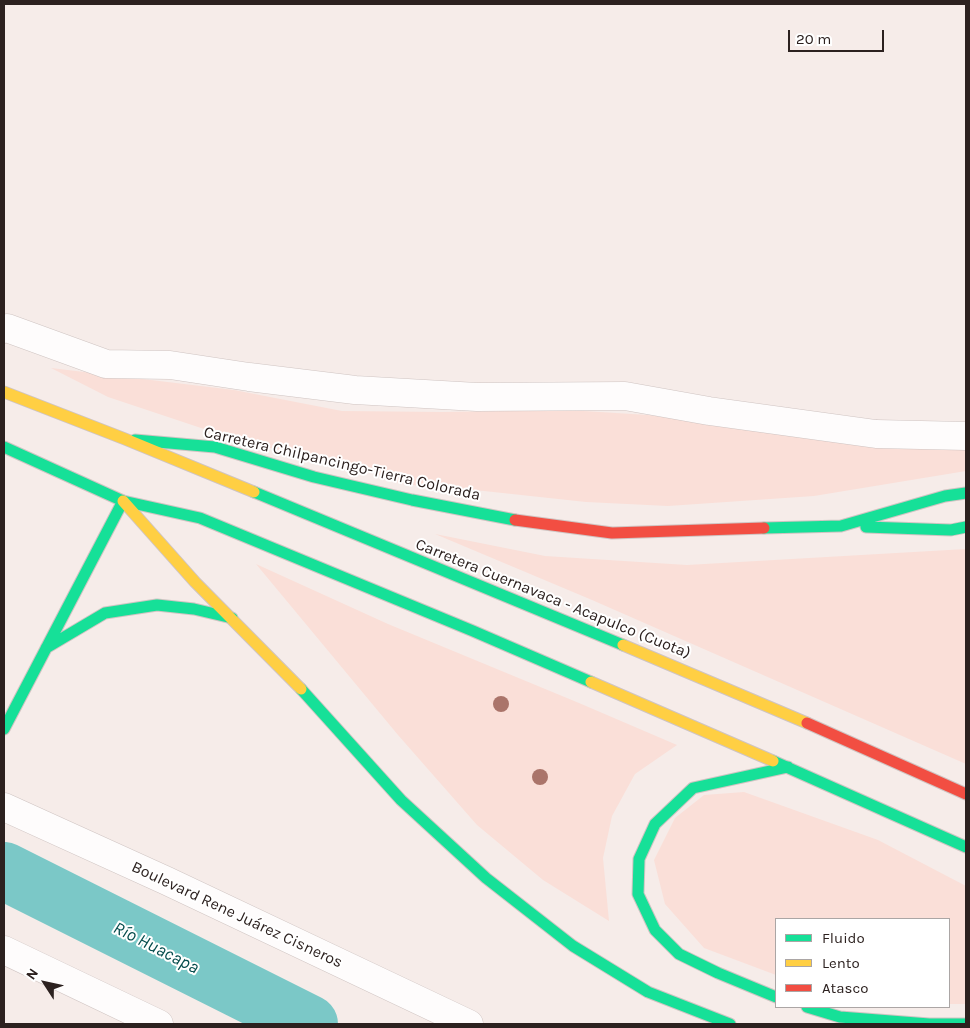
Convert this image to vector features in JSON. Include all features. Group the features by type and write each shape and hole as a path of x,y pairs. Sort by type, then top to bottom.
{"main road":[{"path":"4,392 125,439"},
{"name":"Carretera Chilpancingo-Tierra Colorada","path":"125,439 215,447 314,477 412,500 502,518 612,533 841,526 945,496 966,493"},
{"name":"Carretera Cuernavaca - Acapulco (Cuota)","path":"125,439 777,709 966,794"},
{"path":"4,447 124,501 200,518 473,631 788,767 966,847"},
{"path":"124,501 195,582 318,706 400,800 486,878 573,946 648,992 730,1024"},
{"path":"4,729 124,501"},
{"path":"841,526 951,530 966,527"},
{"path":"46,648 105,613 157,605 194,609 232,618"},
{"path":"775,997 718,973 679,954 655,930 638,894 639,860 655,824 693,788 788,767"},
{"path":"810,1008 840,1017 929,1024 966,1024"}],"street":[{"path":"4,329 6,328 106,364 170,365 355,390 477,397 625,396 708,411 876,434 966,436"},
{"name":"Boulevard Rene Juárez Cisneros","path":"4,806 469,1024"},
{"path":"4,950 159,1024"}],"shaded area":[{"path":"51,368 234,390 342,411 568,410 648,415 814,436 966,444 966,471 814,496 668,506 586,502 401,484 357,466 246,443 108,397"},
{"path":"435,534 545,556 687,565 966,549 966,764 592,600"},
{"path":"256,564 388,624 677,745 635,774 612,816 603,858 609,921 543,880 477,825 398,735"},
{"path":"744,792 878,840 966,886 966,1004 950,1004 950,918 775,918 775,975 704,948 665,904 654,860 675,818 704,795"}],"waterway":[{"name":"Río Huacapa","path":"4,871 309,1024"}],"traffic: fast":[{"path":"135,440 215,447 314,477 412,500 515,520"},
{"path":"4,447 123,501 200,518 591,682"},
{"path":"254,492 623,645"},
{"path":"764,528 841,526 945,496 966,493"},
{"path":"4,729 123,501"},
{"path":"866,527 951,530 966,527"},
{"path":"46,648 105,613 157,605 194,609 232,618"},
{"path":"301,689 401,800 486,878 573,946 648,992 730,1024"},
{"path":"773,761 966,847"},
{"path":"775,997 718,973 679,954 655,930 638,894 639,859 655,824 693,788 788,767"},
{"path":"810,1008 840,1017 929,1024 966,1024"}],"traffic: slow":[{"path":"4,392 254,492"},
{"path":"123,501 195,582 301,689"},
{"path":"623,645 807,723"},
{"path":"591,682 773,761"}],"traffic: jam":[{"path":"515,520 612,533 764,528"},
{"path":"807,723 966,794"}]}
